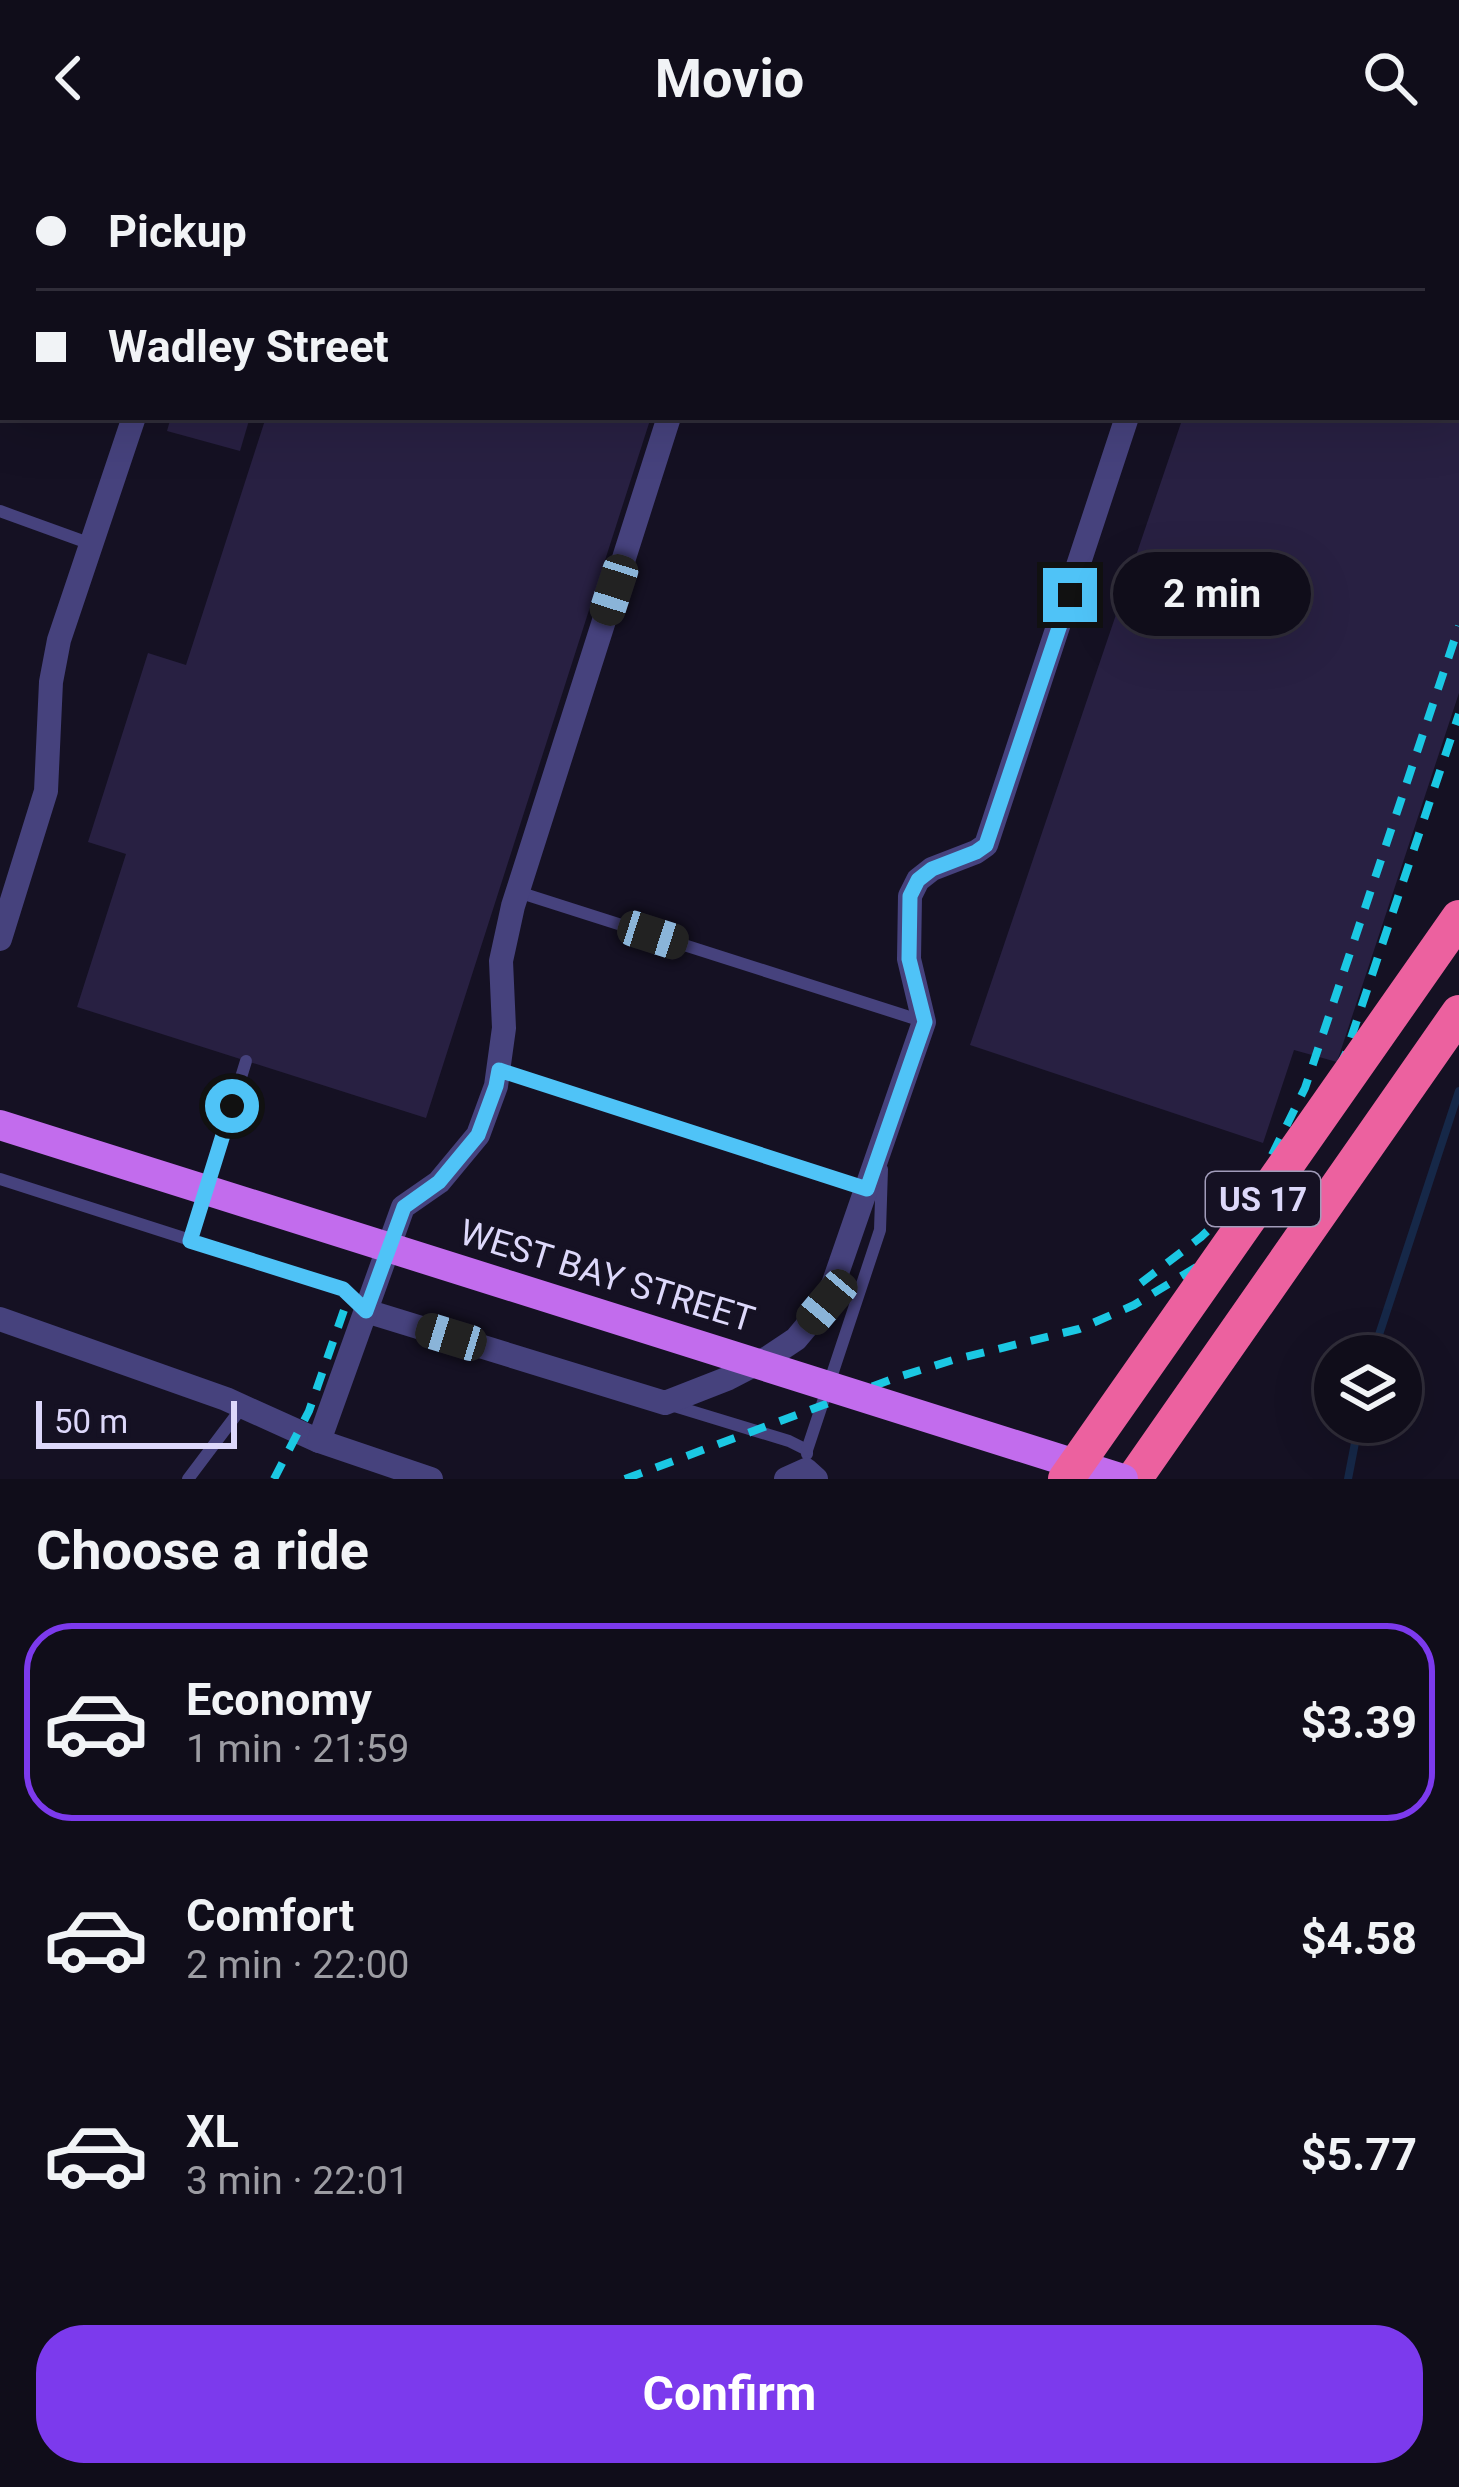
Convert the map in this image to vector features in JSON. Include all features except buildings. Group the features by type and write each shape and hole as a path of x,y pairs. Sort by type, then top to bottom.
{"highway":[{"name":"US 17","path":"1066,1479 1459,918"},
{"name":"US 17","path":"1134,1479 1459,1012"}],"main road":[{"name":"WEST BAY STREET","path":"0,1125 1123,1479"}],"street":[{"path":"0,939 46,791 51,682 58,640 133,420"},
{"path":"319,1441 404,1207 439,1182 478,1135 496,1086 504,1028 501,961 517,892 668,420"},
{"path":"366,1311 664,1403 729,1378 796,1339 827,1302 925,1022 909,959 910,896 918,880 932,869 986,845 1125,420"},
{"path":"0,1319 431,1479"}],"lane":[{"path":"0,511 91,544"},
{"path":"517,892 925,1022"},
{"path":"190,1241 246,1060"},
{"path":"499,1070 867,1189"},
{"path":"804,1471 880,1230 882,1144"},
{"path":"0,1180 343,1289 366,1311"},
{"path":"664,1403 789,1441 804,1471"},
{"path":"188,1479 243,1406"}],"waterway":[{"path":"1379,1335 1459,1091"},
{"path":"1348,1479 1355,1443"}],"railway":[{"path":"1272,1155 1305,1088 1459,626"},
{"path":"625,1479 898,1377 1079,1329 1134,1305 1203,1263 1250,1212 1316,1113 1346,1053 1459,714"},
{"path":"1141,1283 1233,1207"},
{"path":"274,1479 309,1411 344,1310"}],"route":[{"path":"232,1106 190,1241 343,1289 366,1311 404,1207 439,1182 478,1135 499,1070 867,1189 925,1022 909,959 910,896 918,880 932,869 986,845 1070,595"}]}
